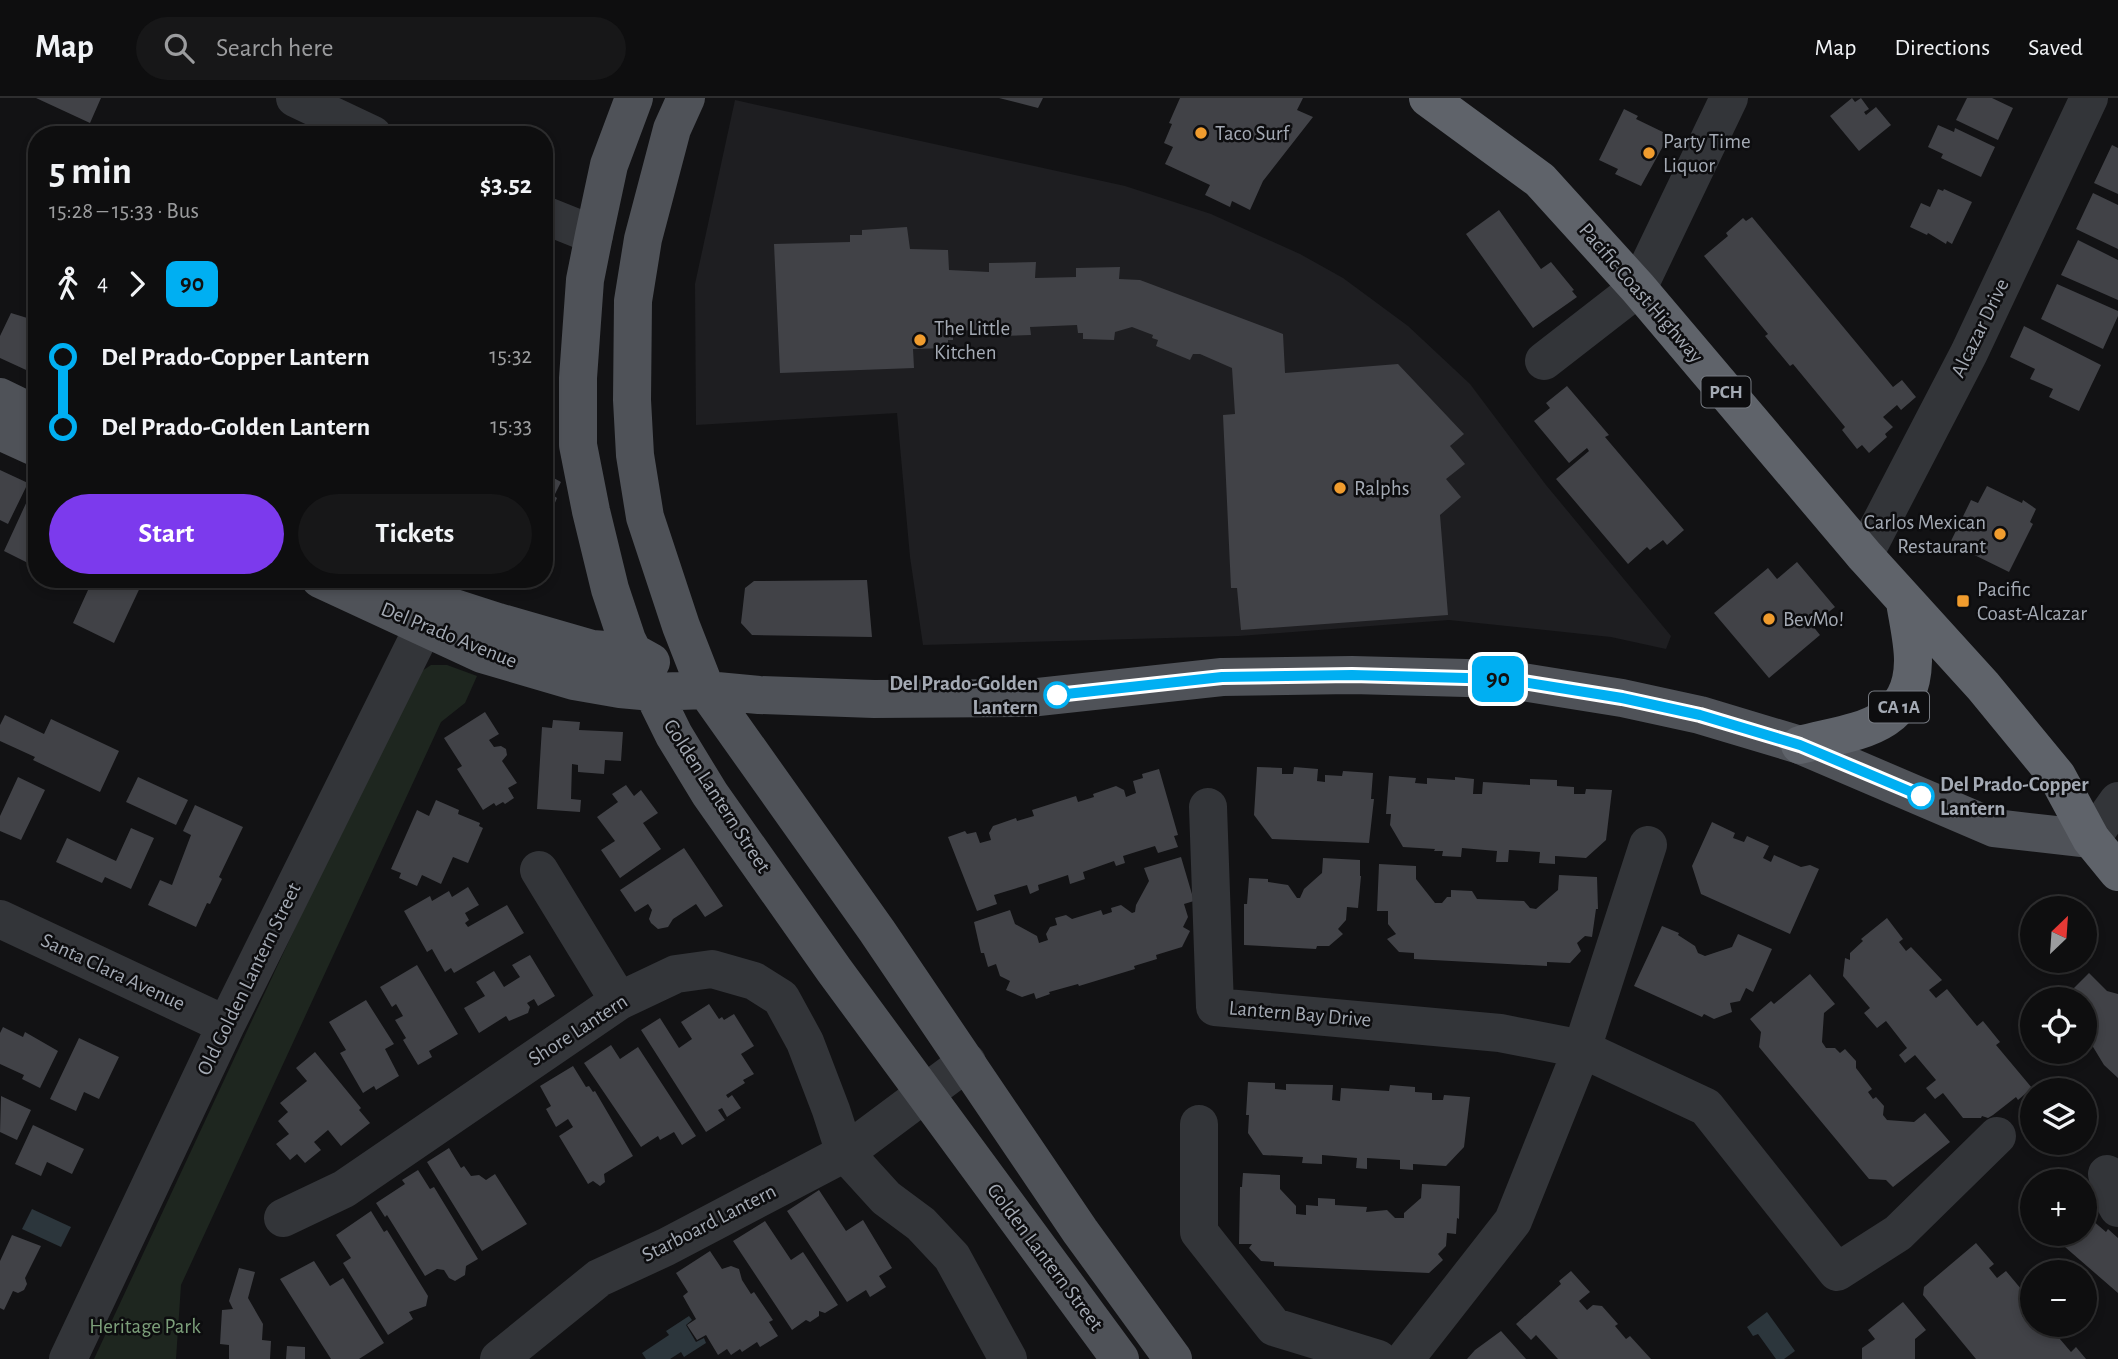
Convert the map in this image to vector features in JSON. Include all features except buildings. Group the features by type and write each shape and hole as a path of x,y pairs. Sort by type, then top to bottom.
{"highway":[{"name":"Pacific Coast Highway","path":"1428,98 1541,180 1638,288 1864,555 1983,686 2057,776 2091,839 2118,872"},
{"name":"CA 1A","path":"1800,745 1877,724 1891,716 1902,703 1910,682 1913,660 1905,602"}],"main road":[{"name":"Golden Lantern Street","path":"634,98 609,165 585,280 578,445 611,589 634,652 674,735 710,794 834,970 1120,1359"},
{"name":"Golden Lantern Street","path":"686,98 672,130 643,239 633,301 632,400 635,455 645,517 670,598 706,690 967,1062 1080,1231 1173,1359"},
{"path":"0,397 28,411"},
{"path":"0,432 28,445"},
{"name":"Del Prado Avenue","path":"347,588 429,615 498,622 592,649 634,652 706,690"},
{"name":"Del Prado Avenue","path":"398,588 482,654 574,681 653,692 706,690 760,695 874,699 1017,698 1222,677 1352,675 1504,679 1622,698 1700,715 1800,745 1994,828 2091,839"}],"street":[{"path":"295,98 354,126"},
{"path":"1544,361 1638,288 1729,98"},
{"name":"Alcazar Drive","path":"1864,555 1969,353 2089,98"},
{"path":"553,219 594,235"},
{"name":"Old Golden Lantern Street","path":"68,1359 226,1025 429,615"},
{"path":"2091,839 2118,801"},
{"name":"Lantern Bay Drive","path":"1208,807 1215,1007 1500,1033 1582,1049 1706,1107 1837,1272 1898,1233 1997,1136"},
{"path":"1405,1359 1513,1221 1582,1049 1648,845"},
{"path":"539,870 618,1000"},
{"name":"Santa Clara Avenue","path":"0,919 226,1025"},
{"name":"Shore Lantern","path":"283,1218 344,1189 618,1000 676,974 712,969 754,981 781,998 805,1042 845,1153"},
{"name":"Starboard Lantern","path":"499,1359 599,1278 666,1247 845,1153 967,1062"},
{"path":"1199,1124 1199,1232 1274,1326 1378,1359"},
{"path":"845,1153 886,1198 922,1224 952,1257 1001,1357"}],"shaded area":[{"path":"735,100 1125,186 1211,214 1300,254 1343,278 1408,326 1470,384 1546,485 1671,636 1666,649 1611,637 1449,620 1239,636 923,645 910,557 897,413 696,425 695,284"},
{"path":"32,1209 71,1227 61,1247 22,1229"},
{"path":"1767,1312 1795,1351 1784,1359 1776,1359 1758,1334 1753,1336 1747,1327"},
{"path":"689,1316 692,1320 686,1325 696,1342 704,1338 706,1343 684,1357 681,1352 670,1359 646,1359 642,1353 669,1335 666,1331"}],"green space":[{"name":"Heritage Park","path":"431,665 447,665 477,676 465,703 441,722 181,1285 176,1359 94,1359 407,688 419,673"}],"bus line":[{"name":"90","path":"1057,695 1222,677 1352,675 1504,679 1622,698 1700,715 1800,745 1921,796"}],"place":[{"name":"Taco Surf","path":"1201,133"},
{"name":"Party Time Liquor","path":"1649,153"},
{"name":"The Little Kitchen","path":"920,340"},
{"name":"Ralphs","path":"1340,488"},
{"name":"Carlos Mexican Restaurant","path":"2000,534"},
{"name":"Pacific Coast-Alcazar","path":"1963,601"},
{"name":"BevMo!","path":"1769,619"},
{"name":"Del Prado-Golden Lantern","path":"1057,695"},
{"name":"Del Prado-Copper Lantern","path":"1921,796"}]}
